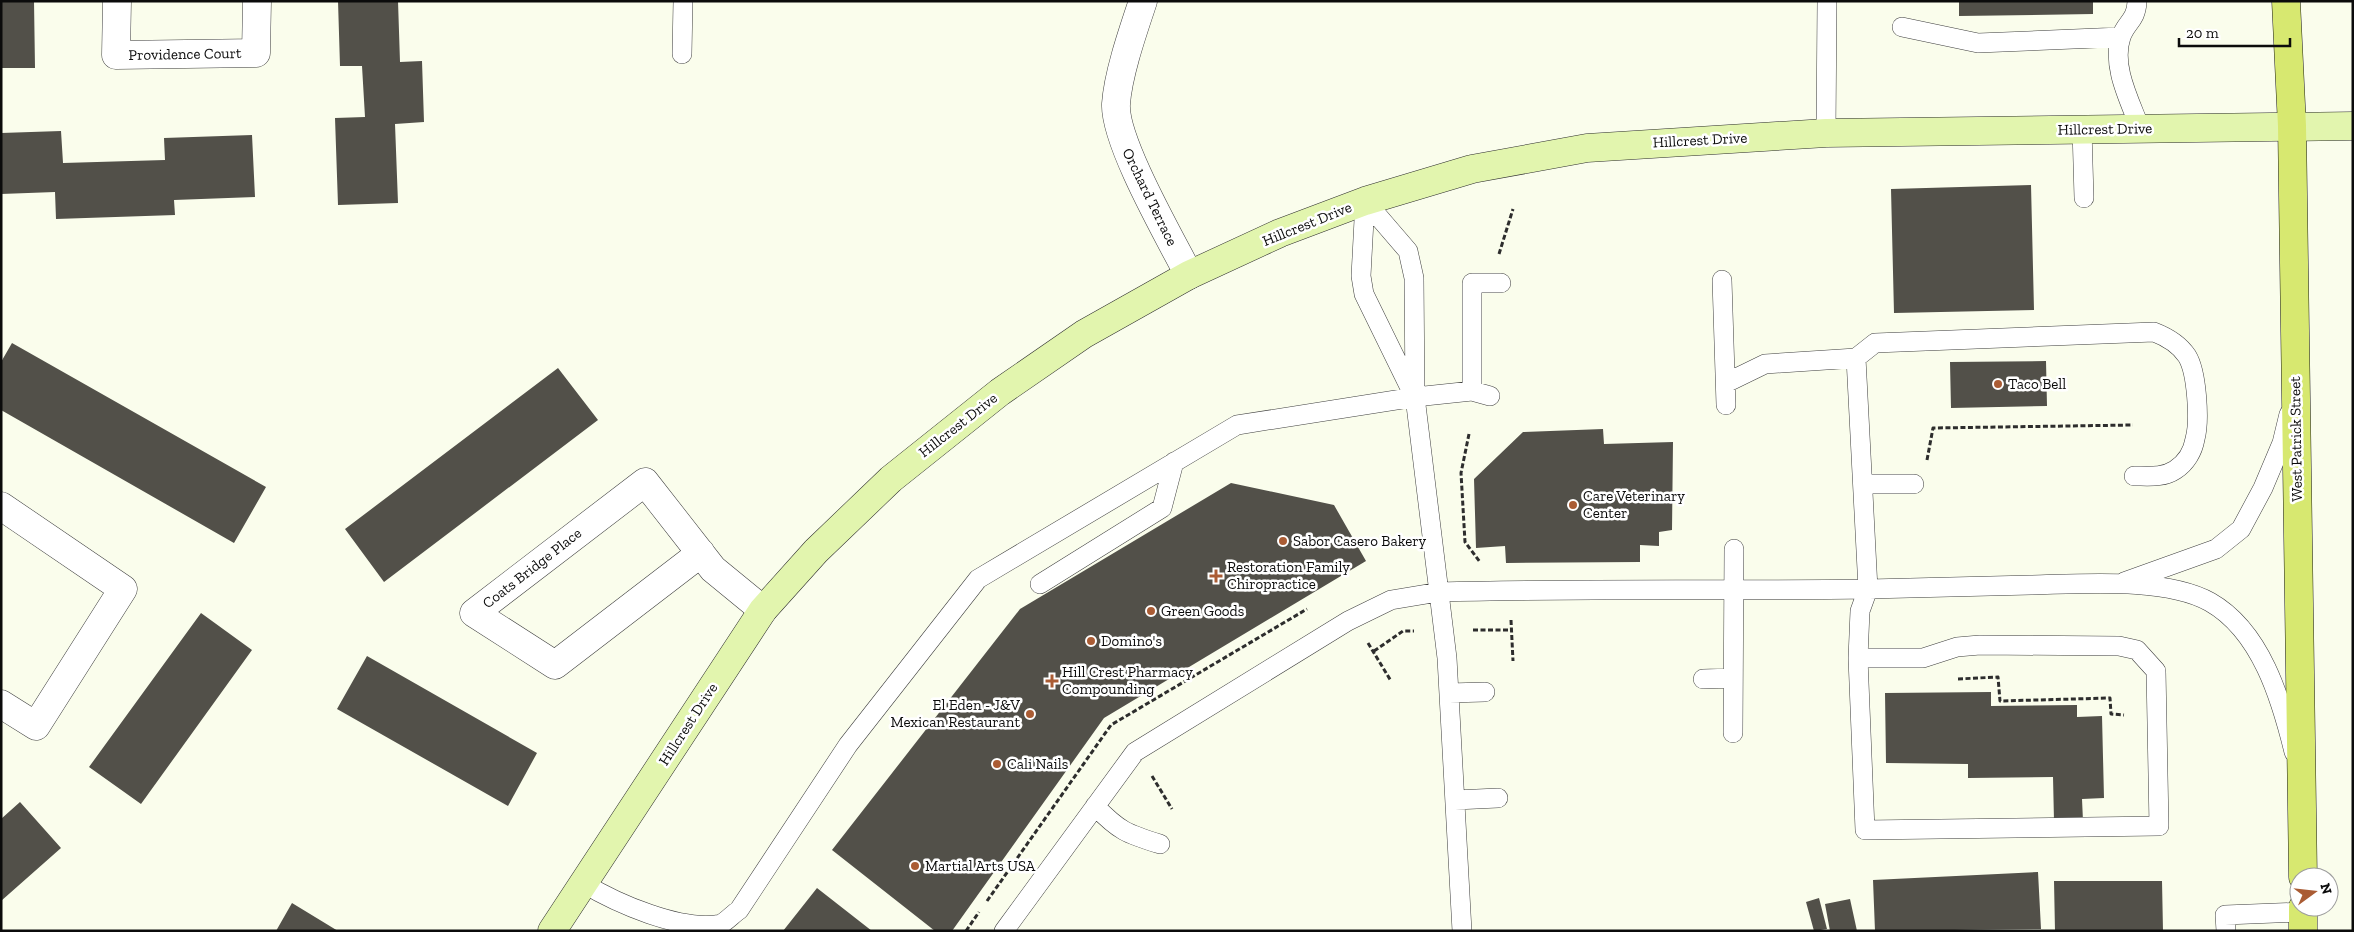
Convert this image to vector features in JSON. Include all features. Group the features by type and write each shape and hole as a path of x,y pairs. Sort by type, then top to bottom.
{"main road":[{"name":"West Patrick Street","path":"2286,1 2292,126 2295,394 2304,789 2303,867"}],"street":[{"name":"Providence Court","path":"117,1 116,55 256,53 257,1"},
{"name":"Orchard Terrace","path":"1143,1 1129,44 1116,105 1124,146 1189,275"},
{"name":"Hillcrest Drive","path":"552,931 764,610 816,552 891,478 1000,392 1084,334 1189,275 1280,233 1365,201 1472,169 1586,148 1826,133 2353,126"},
{"name":"Coats Bridge Place","path":"701,553 555,665 474,613 645,482 701,553 714,570 764,610"},
{"path":"1,506 123,589 36,726 1,704"}],"lane":[{"path":"682,54 683,1"},
{"path":"1826,133 1827,1"},
{"path":"2137,2 2136,14 2121,37 2118,58 2123,84 2140,128"},
{"path":"1902,27 1978,43 2121,37"},
{"path":"2082,129 2084,198"},
{"path":"1365,201 1361,276 1364,294 1415,398"},
{"path":"1365,201 1408,251 1414,278 1415,398 1439,592 1449,693 1462,931"},
{"path":"1722,280 1726,405"},
{"path":"1472,391 1472,283 1501,283"},
{"path":"1726,383 1766,364 1856,358 1875,343 2154,332 2166,336 2188,357 2196,392 2196,438 2190,456 2176,470 2159,476 2134,476"},
{"path":"1856,358 1868,589 1860,611 1858,658 1864,830 2159,826 2156,671 2137,650 2119,646 1980,645 1957,646 1922,658 1858,658"},
{"path":"583,883 624,908 661,924 698,929 720,925 739,910 848,745 978,579 1237,425 1472,391 1490,396"},
{"path":"2120,583 2216,550 2241,529 2263,488 2282,443 2295,394"},
{"path":"1040,584 1162,508 1174,462"},
{"path":"1863,484 1914,484"},
{"path":"1732,733 1734,549"},
{"path":"1004,931 1134,752 1348,621 1391,600 1439,592 1868,589 2120,583 2190,593 2211,602 2234,620 2252,642 2275,692 2304,789"},
{"path":"1703,679 1733,678"},
{"path":"1449,693 1486,692"},
{"path":"1456,800 1498,798"},
{"path":"1095,806 1116,827 1128,835 1160,844"},
{"path":"2226,931 2225,915 2289,917"}],"path":[{"path":"1499,254 1513,209"},
{"path":"1926,461 1933,428 2133,425"},
{"path":"1469,434 1461,473 1465,542 1480,562"},
{"path":"1511,614 1513,661"},
{"path":"1949,680 1998,677 2000,701 2110,698 2111,714 2124,714"}],"building":[{"path":"1,1 34,1 35,68 1,68"},
{"path":"338,1 398,1 400,62 422,61 424,122 395,124 398,203 338,205 335,118 365,117 362,66 340,66"},
{"path":"1959,1 2093,1 2093,14 1959,16"},
{"path":"61,131 63,163 165,160 164,138 252,135 255,197 174,200 175,215 56,219 55,192 1,194 1,133"},
{"path":"2031,185 2034,310 1894,313 1891,189"},
{"path":"12,343 266,487 234,543 1,410 1,362"},
{"name":"Taco Bell","path":"2046,361 2047,406 1951,408 1950,362"},
{"path":"558,368 598,420 384,582 345,529"},
{"name":"Care Veterinary Center","path":"1603,429 1604,444 1673,442 1672,530 1659,532 1659,546 1640,545 1640,562 1506,563 1505,546 1476,548 1474,479 1523,432"},
{"path":"1231,483 1334,505 1366,561 1104,718 952,931 935,931 832,850 1020,609"},
{"path":"201,613 252,650 141,804 89,767"},
{"path":"367,656 537,753 508,806 337,709"},
{"path":"1991,692 1991,706 2077,705 2077,717 2102,716 2104,798 2082,799 2083,821 2054,821 2053,777 1968,778 1968,764 1886,763 1885,693"},
{"path":"20,802 61,848 1,901 1,819"},
{"path":"2038,872 2041,929 1875,931 1873,880"},
{"path":"2054,881 2162,881 2163,931 2055,931"},
{"path":"817,888 872,931 783,931"},
{"path":"1819,898 1827,929 1814,931 1806,902"},
{"path":"1850,899 1857,931 1830,931 1825,904"},
{"path":"292,903 338,931 276,931"}],"place":[{"name":"Taco Bell","path":"1998,384"},
{"name":"Care Veterinary Center","path":"1573,505"},
{"name":"Sabor Casero Bakery","path":"1283,541"},
{"name":"Restoration Family Chiropractice","path":"1216,576"},
{"name":"Green Goods","path":"1151,611"},
{"name":"Domino's","path":"1091,641"},
{"name":"Hill Crest Pharmacy Compounding","path":"1052,681"},
{"name":"El Eden - J&V Mexican Restaurant","path":"1030,714"},
{"name":"Cali Nails","path":"997,764"},
{"name":"Martial Arts USA","path":"915,866"}]}
